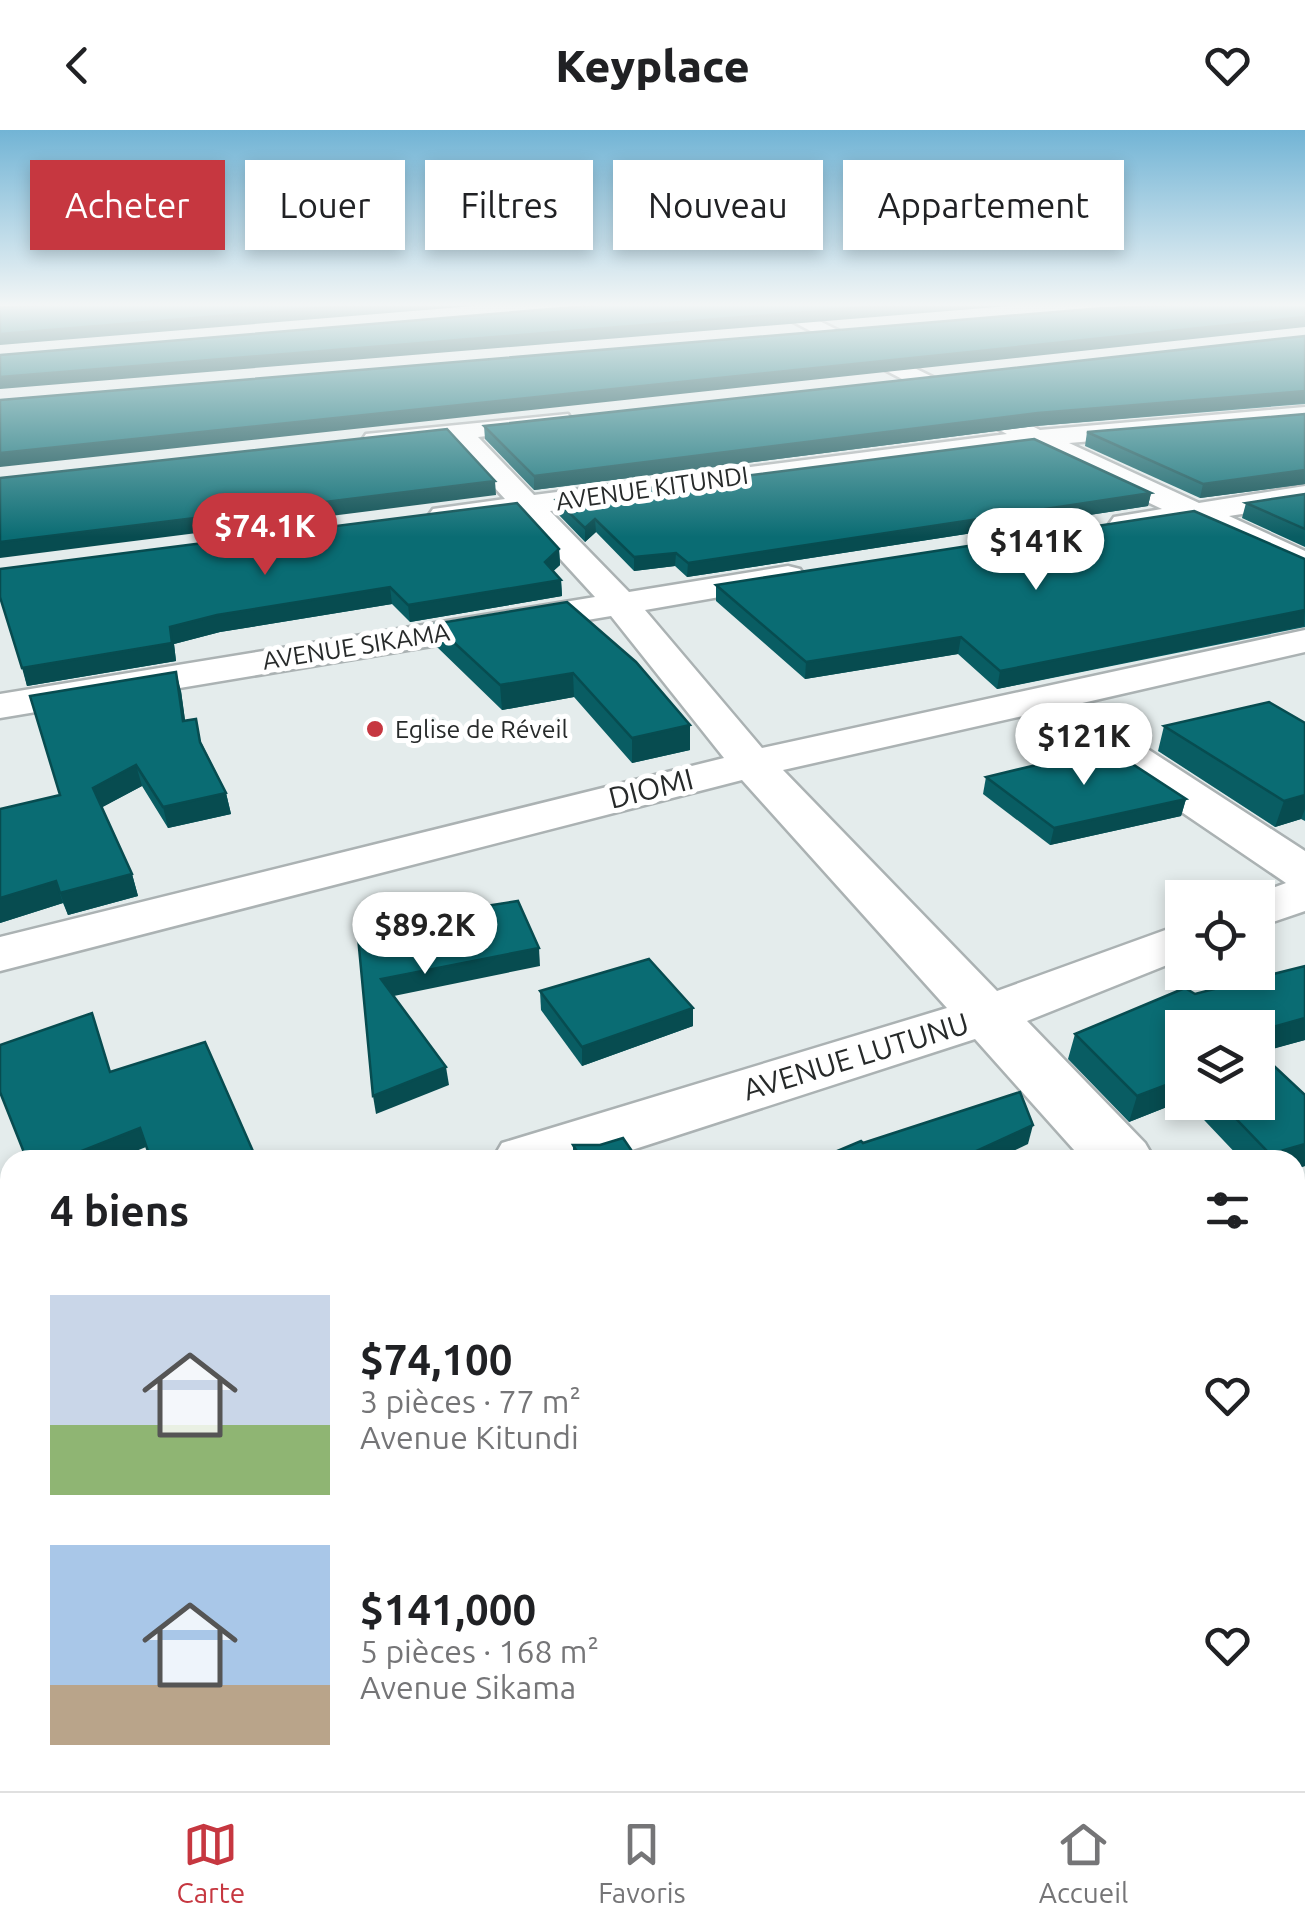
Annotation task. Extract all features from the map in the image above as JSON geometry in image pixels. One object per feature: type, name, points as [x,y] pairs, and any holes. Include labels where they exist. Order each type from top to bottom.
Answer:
[{"type":"street","points":[[880,384],[904,382]]},
{"type":"street","points":[[922,382],[1305,564]]},
{"type":"street","name":"AVENUE KITUNDI","points":[[416,520],[1036,438],[1305,415]]},
{"type":"street","points":[[344,444],[592,416]]},
{"type":"street","points":[[458,432],[532,505],[619,602],[752,764],[1113,1150]]},
{"type":"street","points":[[1082,530],[1305,495]]},
{"type":"street","name":"AVENUE SIKAMA","points":[[0,706],[831,569]]},
{"type":"street","name":"DIOMI","points":[[0,954],[752,764],[1305,641]]},
{"type":"street","points":[[1041,698],[1305,874]]},
{"type":"street","points":[[1275,904],[1305,893]]},
{"type":"street","name":"AVENUE LUTUNU","points":[[558,1150],[986,1016],[1165,947]]},
{"type":"building","points":[[222,382],[686,382],[0,453],[0,400]]},
{"type":"building","points":[[890,382],[1305,382],[1305,391],[1038,413],[534,476],[484,426]]},
{"type":"building","points":[[1305,414],[1305,470],[1203,484],[1087,432]]},
{"type":"building","points":[[447,429],[495,481],[0,542],[0,478]]},
{"type":"building","points":[[1034,439],[1151,493],[688,563],[676,553],[634,557],[595,519],[585,528],[556,500]]},
{"type":"building","points":[[1305,494],[1305,529],[1246,503]]},
{"type":"building","points":[[517,503],[559,549],[545,562],[561,580],[408,605],[390,587],[217,615],[170,627],[172,643],[22,668],[0,597],[0,569]]},
{"type":"building","points":[[1194,511],[1305,559],[1305,610],[1000,671],[961,637],[806,662],[716,585]]},
{"type":"building","points":[[567,602],[636,662],[690,725],[632,738],[573,673],[500,685],[434,624]]},
{"type":"building","points":[[176,672],[183,721],[196,719],[200,742],[226,793],[163,807],[136,765],[93,788],[132,874],[60,893],[56,881],[0,898],[0,809],[60,795],[30,696]]},
{"type":"building","points":[[1269,702],[1305,723],[1305,795],[1284,801],[1164,726]]},
{"type":"building","points":[[1108,748],[1186,799],[1054,828],[986,777]]},
{"type":"building","points":[[518,901],[539,948],[381,979],[446,1067],[373,1096],[357,926]]},
{"type":"building","points":[[649,959],[693,1008],[582,1047],[540,991]]},
{"type":"building","points":[[1305,966],[1305,1018],[1275,1026],[1275,1010],[1165,1010],[1165,1085],[1137,1096],[1075,1034],[1180,990],[1195,994],[1211,990],[1275,990],[1275,974]]},
{"type":"building","points":[[92,1013],[110,1072],[205,1042],[252,1150],[148,1150],[140,1128],[84,1150],[23,1150],[0,1092],[0,1045]]},
{"type":"building","points":[[1275,1067],[1305,1095],[1305,1144],[1266,1150],[1237,1120],[1275,1120]]},
{"type":"building","points":[[1020,1092],[1033,1125],[979,1150],[840,1150]]},
{"type":"building","points":[[623,1138],[631,1150],[576,1150],[573,1145],[600,1145]]},
{"type":"place","name":"Eglise de Réveil","points":[[375,729]]}]
